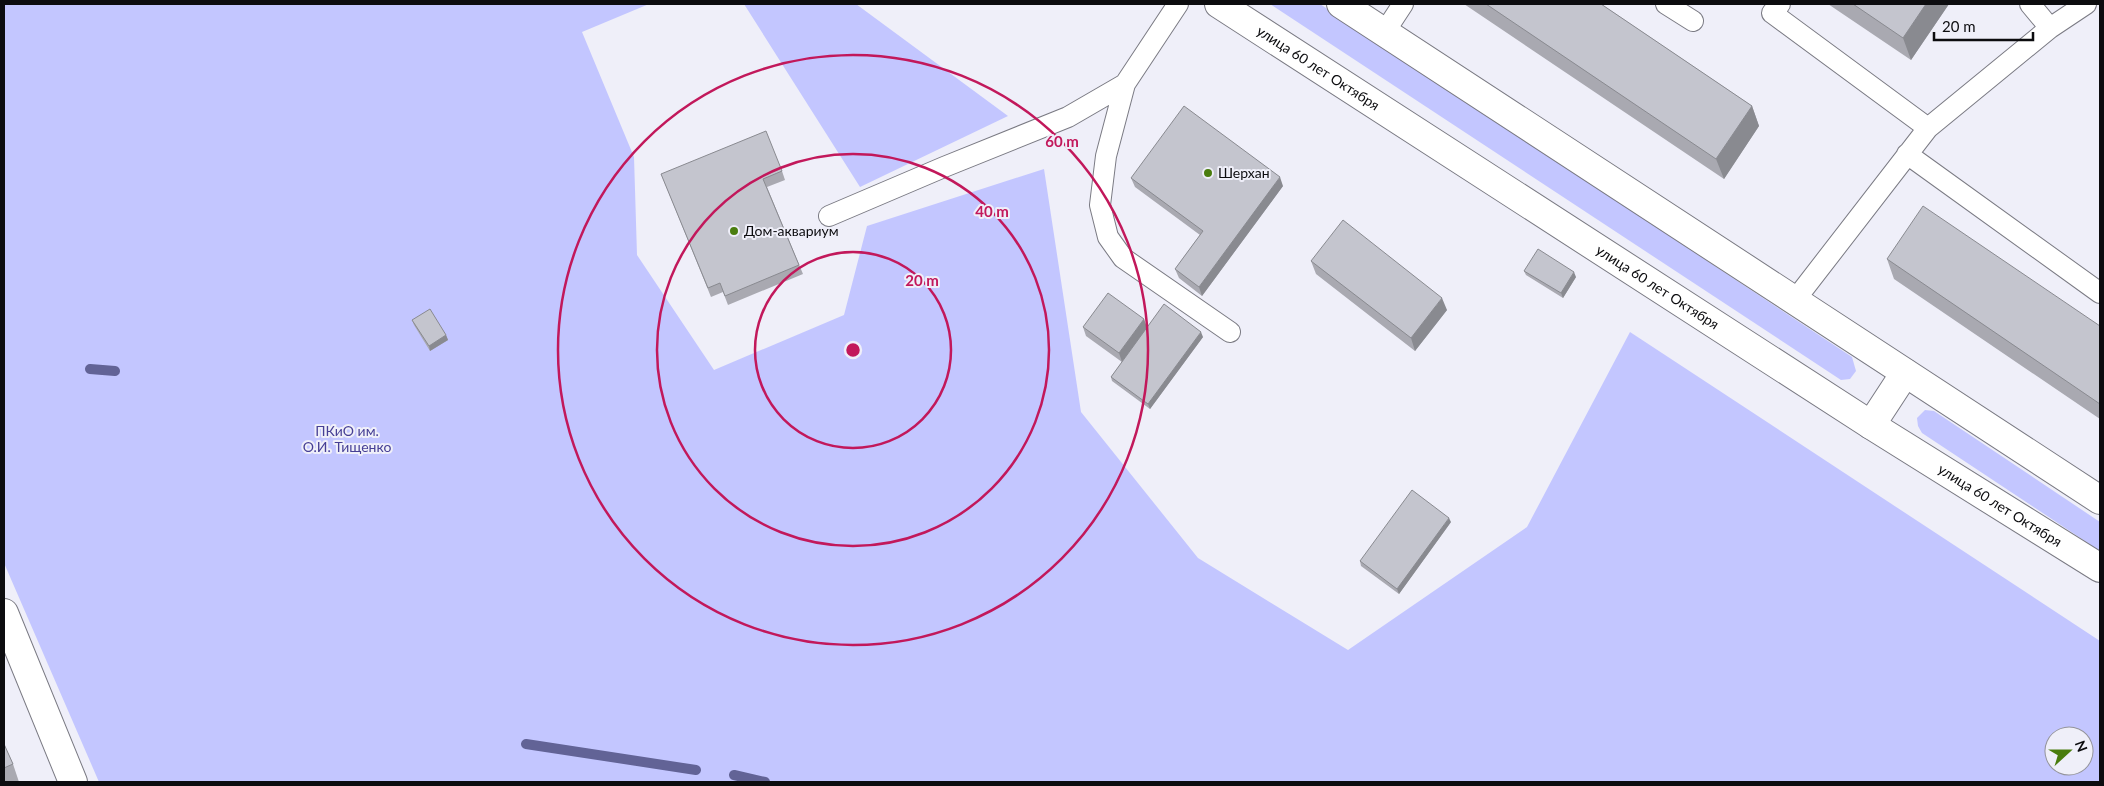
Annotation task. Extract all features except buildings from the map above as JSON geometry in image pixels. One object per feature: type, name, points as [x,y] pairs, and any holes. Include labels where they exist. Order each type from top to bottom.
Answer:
[{"type":"main road","name":"улица 60 лет Октября","points":[[1221,4],[1871,425],[2100,568]]},
{"type":"main road","points":[[1341,4],[2100,500]]},
{"type":"main road","points":[[1871,425],[1904,373]]},
{"type":"main road","points":[[4,613],[73,782]]},
{"type":"lane","points":[[1178,4],[1125,84],[1106,156],[1100,205],[1108,237],[1123,258],[1230,332]]},
{"type":"lane","points":[[1384,33],[1402,4]]},
{"type":"lane","points":[[1666,4],[1693,21]]},
{"type":"lane","points":[[1780,4],[1772,13],[1928,128]]},
{"type":"lane","points":[[2030,4],[2050,28]]},
{"type":"lane","points":[[1795,300],[1928,128],[2050,28],[2086,4]]},
{"type":"lane","points":[[829,216],[944,166],[1068,117],[1125,84]]},
{"type":"lane","points":[[1907,154],[2100,293]]},
{"type":"green space","name":"ПКиО им. О.И. Тищенко","points":[[4,4],[649,4],[582,32],[634,157],[637,255],[714,370],[844,315],[867,226],[1044,169],[1081,412],[1198,558],[1348,650],[1527,527],[1630,332],[2100,641],[2100,782],[99,782],[4,563]]},
{"type":"green space","points":[[744,4],[856,4],[1008,116],[860,187]]},
{"type":"green space","points":[[1270,4],[1320,4],[1852,357],[1856,371],[1850,379],[1841,380]]},
{"type":"green space","points":[[1925,410],[1934,411],[2100,522],[2100,551],[1922,433],[1918,426],[1917,418]]},
{"type":"waterway","points":[[90,369],[115,371]]},
{"type":"waterway","points":[[526,744],[696,770]]},
{"type":"waterway","points":[[734,775],[765,782]]},
{"type":"place","name":"Шерхан","points":[[1208,173]]},
{"type":"place","name":"Дом-аквариум","points":[[734,231]]}]
